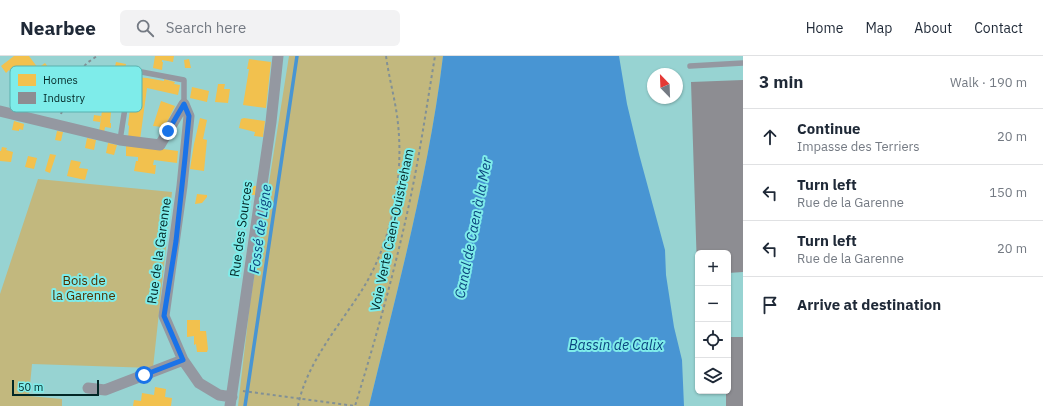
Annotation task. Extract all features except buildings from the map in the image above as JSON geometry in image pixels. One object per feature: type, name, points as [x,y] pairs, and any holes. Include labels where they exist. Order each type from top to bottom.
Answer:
[{"type":"street","name":"Rue des Sources","points":[[231,402],[271,122],[278,56]]},
{"type":"street","points":[[0,111],[120,140],[160,145],[184,104]]},
{"type":"street","name":"Rue de la Garenne","points":[[184,104],[189,116],[176,241],[164,316],[183,360],[199,383],[231,402]]},
{"type":"street","points":[[88,388],[105,390],[183,360]]},
{"type":"lane","points":[[690,66],[743,63]]},
{"type":"lane","name":"Rue de la Garenne","points":[[142,72],[184,80],[184,104]]},
{"type":"lane","name":"Rue de la Garenne","points":[[120,140],[124,112]]},
{"type":"path","points":[[84,66],[97,56]]},
{"type":"path","points":[[298,406],[299,398],[312,367],[363,288],[380,253],[390,223],[397,190],[400,154],[398,122],[386,56]]},
{"type":"path","name":"Voie Verte Caen-Ouistreham","points":[[355,406],[383,314],[411,198],[435,56]]},
{"type":"path","points":[[57,125],[62,112]]},
{"type":"path","points":[[244,391],[355,406]]},
{"type":"green space","points":[[289,56],[443,56],[437,100],[421,188],[369,406],[238,406],[250,303]]},
{"type":"green space","name":"Bois de la Garenne","points":[[38,179],[172,192],[153,368],[32,364],[29,396],[62,399],[62,406],[0,406],[0,294]]},
{"type":"water","points":[[443,56],[619,56],[627,104],[665,250],[666,275],[674,327],[682,360],[684,406],[369,406],[421,188],[437,100]]},
{"type":"waterway","name":"Fossé de Ligne","points":[[245,406],[297,56]]},
{"type":"route","points":[[144,375],[183,360],[164,316],[176,241],[189,116],[184,104],[168,131]]},
{"type":"water label","name":"Canal de Caen à la Mer","points":[[473,228]]},
{"type":"water label","name":"Bassin de Calix","points":[[616,345]]}]
